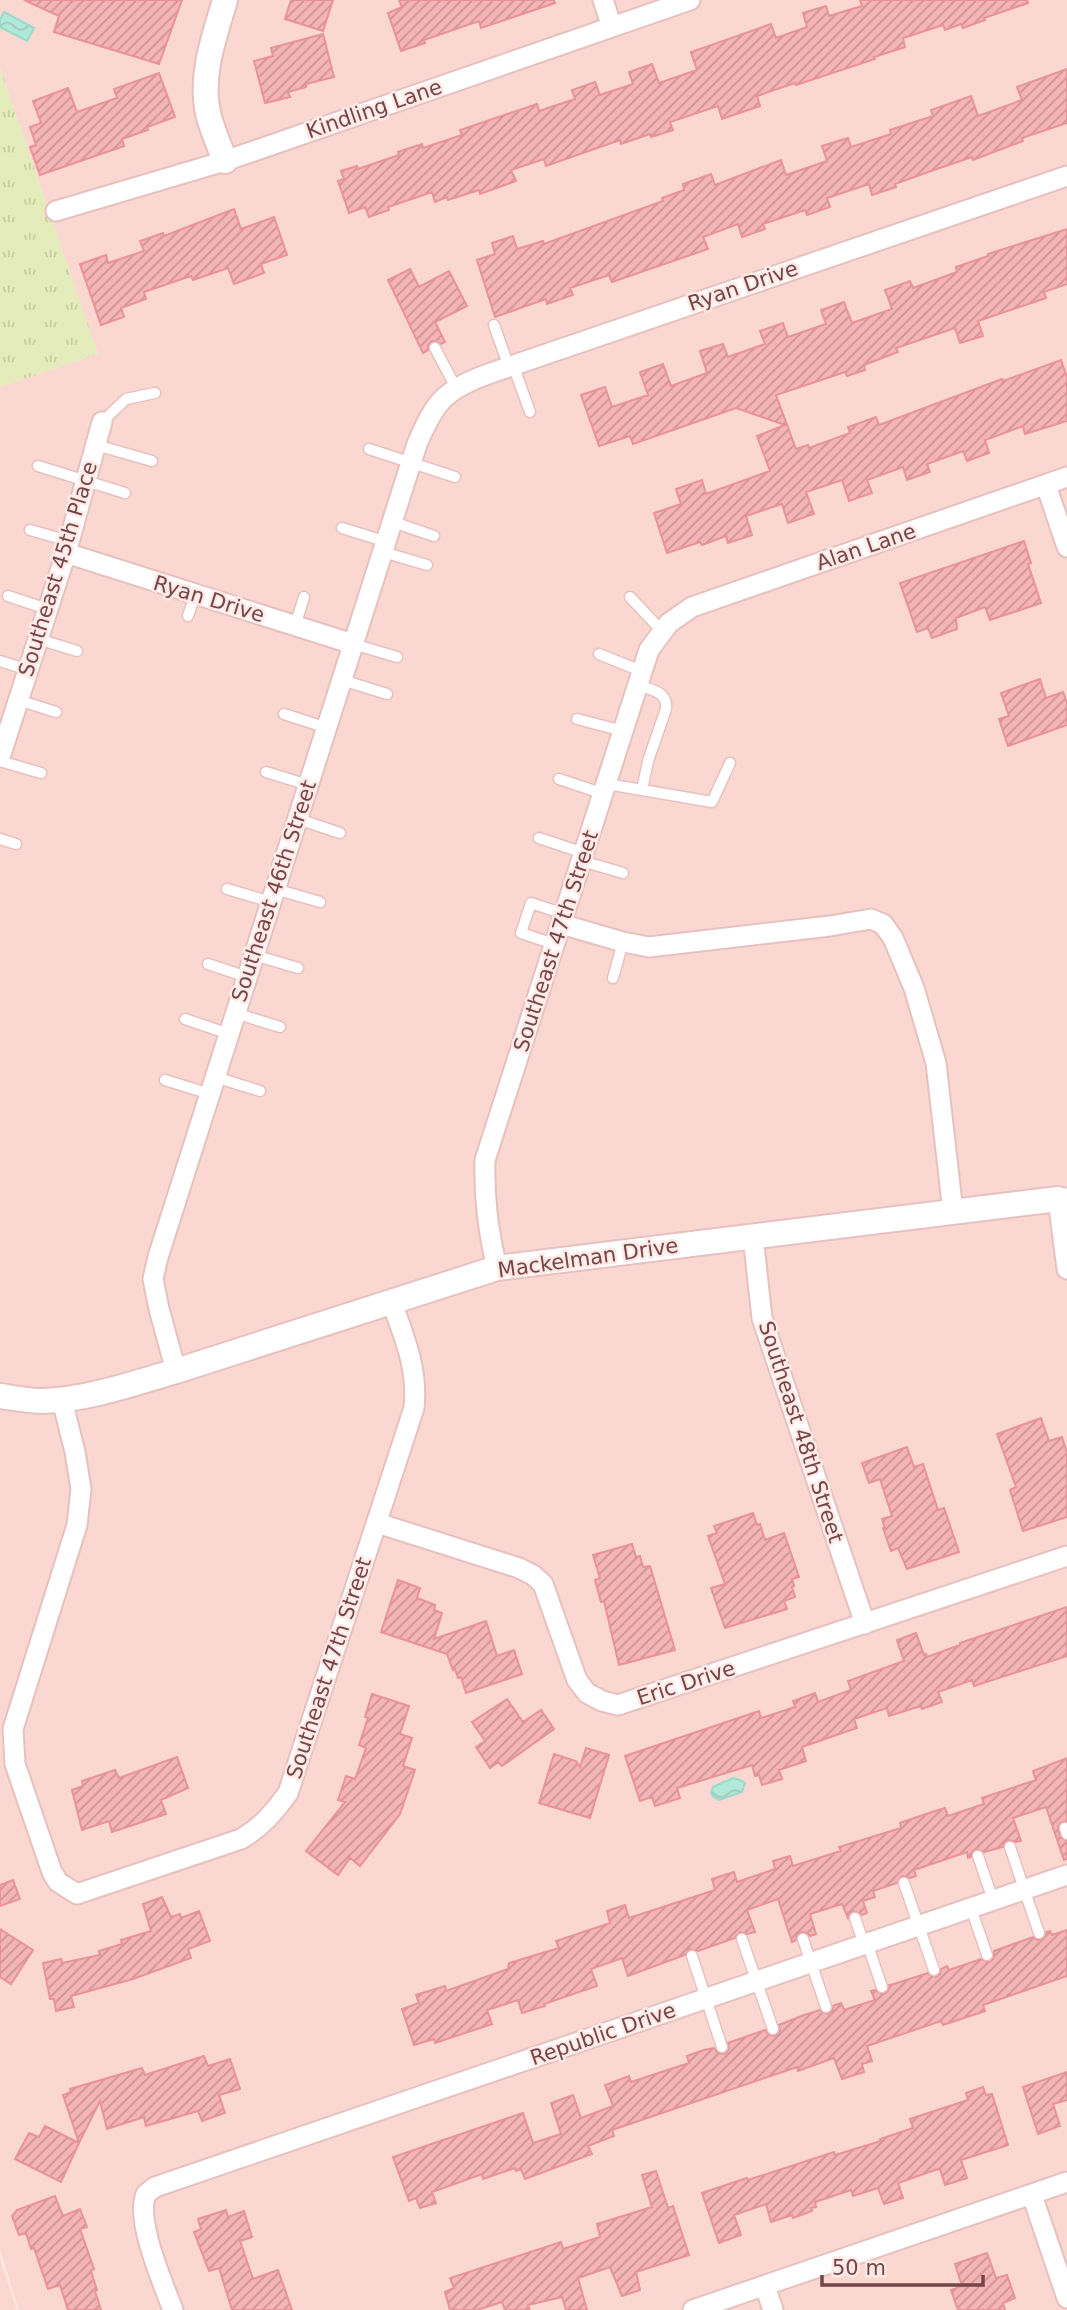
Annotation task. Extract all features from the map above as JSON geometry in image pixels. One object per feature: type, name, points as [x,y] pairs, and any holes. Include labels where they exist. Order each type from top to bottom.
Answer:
[{"type":"street","points":[[225,0],[209,52],[206,80],[207,110],[225,161]]},
{"type":"street","points":[[603,0],[612,27]]},
{"type":"street","name":"Kindling Lane","points":[[56,211],[225,161],[690,0]]},
{"type":"street","name":"Ryan Drive","points":[[430,414],[442,399],[468,381],[1067,176]]},
{"type":"street","name":"Southeast 46th Street","points":[[176,1371],[153,1279],[158,1257],[353,644],[430,414]]},
{"type":"street","name":"Southeast 45th Place","points":[[0,759],[67,547],[102,422]]},
{"type":"street","name":"Alan Lane","points":[[665,627],[692,607],[1067,477]]},
{"type":"street","points":[[1046,485],[1067,547]]},
{"type":"street","name":"Ryan Drive","points":[[67,547],[195,595],[353,644]]},
{"type":"street","name":"Southeast 47th Street","points":[[497,1268],[484,1194],[485,1160],[606,789],[639,678],[649,650],[665,627]]},
{"type":"street","points":[[562,919],[623,942],[649,947],[871,919],[883,924],[893,938],[914,988],[936,1063],[953,1212]]},
{"type":"street","points":[[1063,1199],[1067,1269]]},
{"type":"street","name":"Mackelman Drive","points":[[0,1396],[40,1401],[62,1400],[176,1371],[497,1268],[1063,1199]]},
{"type":"street","name":"Southeast 48th Street","points":[[753,1236],[762,1318],[865,1624]]},
{"type":"street","name":"Southeast 47th Street","points":[[62,1400],[75,1451],[80,1489],[77,1525],[13,1729],[12,1747],[15,1764],[52,1872],[58,1882],[77,1894],[241,1839],[270,1818],[288,1793],[414,1408],[416,1387],[412,1359],[392,1303]]},
{"type":"street","name":"Eric Drive","points":[[377,1523],[519,1568],[533,1575],[543,1584],[577,1680],[587,1693],[618,1705],[1067,1556]]},
{"type":"street","name":"Republic Drive","points":[[173,2310],[142,2213],[143,2199],[150,2190],[1067,1875]]},
{"type":"street","points":[[693,2310],[1067,2182]]},
{"type":"street","points":[[1032,2195],[1067,2298]]},
{"type":"street","points":[[765,2286],[773,2310]]},
{"type":"lane","points":[[494,325],[530,412]]},
{"type":"lane","points":[[435,348],[456,388]]},
{"type":"lane","points":[[102,422],[126,399],[155,393]]},
{"type":"lane","points":[[96,445],[152,461]]},
{"type":"lane","points":[[369,449],[455,477]]},
{"type":"lane","points":[[38,466],[125,493]]},
{"type":"lane","points":[[393,523],[434,536]]},
{"type":"lane","points":[[342,528],[427,565]]},
{"type":"lane","points":[[30,530],[67,547]]},
{"type":"lane","points":[[188,617],[195,595]]},
{"type":"lane","points":[[8,596],[47,609]]},
{"type":"lane","points":[[295,626],[304,597]]},
{"type":"lane","points":[[630,597],[665,627]]},
{"type":"lane","points":[[38,639],[77,651]]},
{"type":"lane","points":[[353,644],[397,657]]},
{"type":"lane","points":[[599,654],[639,678],[667,701],[667,709],[648,761],[642,790]]},
{"type":"lane","points":[[0,661],[28,670]]},
{"type":"lane","points":[[342,680],[387,694]]},
{"type":"lane","points":[[18,700],[56,712]]},
{"type":"lane","points":[[284,714],[327,728]]},
{"type":"lane","points":[[577,719],[623,731]]},
{"type":"lane","points":[[0,759],[41,773]]},
{"type":"lane","points":[[559,779],[606,789],[642,790],[712,802],[730,763]]},
{"type":"lane","points":[[266,772],[308,785]]},
{"type":"lane","points":[[298,819],[340,833]]},
{"type":"lane","points":[[539,838],[624,873]]},
{"type":"lane","points":[[0,839],[16,844]]},
{"type":"lane","points":[[227,889],[320,902]]},
{"type":"lane","points":[[554,944],[521,933],[531,903],[562,919]]},
{"type":"lane","points":[[613,978],[623,942]]},
{"type":"lane","points":[[254,955],[298,968]]},
{"type":"lane","points":[[208,964],[247,977]]},
{"type":"lane","points":[[236,1013],[280,1027]]},
{"type":"lane","points":[[185,1019],[229,1034]]},
{"type":"lane","points":[[165,1080],[260,1091]]},
{"type":"lane","points":[[1010,1847],[1040,1933]]},
{"type":"lane","points":[[978,1856],[993,1900]]},
{"type":"lane","points":[[905,1883],[934,1970]]},
{"type":"lane","points":[[971,1908],[987,1955]]},
{"type":"lane","points":[[855,1918],[881,1987]]},
{"type":"lane","points":[[742,1939],[774,2029]]},
{"type":"lane","points":[[803,1939],[826,2007]]},
{"type":"lane","points":[[692,1956],[722,2047]]},
{"type":"shaded area","points":[[0,0],[1067,0],[1067,2310],[19,2310],[0,2249],[0,387],[98,354],[0,68]]},
{"type":"shaded area","points":[[0,2260],[17,2310],[0,2310]]},
{"type":"green space","points":[[0,68],[98,354],[0,387]]},
{"type":"water","points":[[4,12],[34,28],[27,41],[0,27]]},
{"type":"water","points":[[733,1778],[745,1783],[742,1792],[719,1800],[714,1797],[711,1793],[713,1787]]},
{"type":"building","points":[[24,0],[182,0],[159,64],[54,32],[59,16]]},
{"type":"building","points":[[291,0],[333,0],[323,31],[285,19]]},
{"type":"building","points":[[399,0],[554,0],[555,3],[481,28],[479,21],[401,51],[388,13],[402,7]]},
{"type":"building","points":[[860,0],[1027,0],[1028,3],[963,28],[961,24],[945,30],[943,25],[903,38],[905,47],[757,96],[760,106],[722,119],[718,106],[670,122],[673,130],[651,137],[650,134],[621,144],[620,140],[546,166],[544,159],[511,170],[516,181],[480,194],[479,190],[435,202],[432,192],[388,207],[389,210],[369,217],[365,207],[349,213],[338,181],[344,179],[341,171],[357,166],[358,169],[422,144],[423,148],[462,135],[460,130],[537,104],[539,111],[575,99],[572,90],[595,82],[600,95],[633,84],[629,72],[652,64],[659,83],[697,70],[691,52],[771,24],[776,38],[807,27],[803,13],[826,6],[829,16],[862,6]]},
{"type":"building","points":[[323,34],[334,77],[306,84],[306,87],[288,92],[290,97],[265,103],[254,61],[273,56],[271,48]]},
{"type":"building","points":[[1067,69],[1067,123],[1022,138],[1023,141],[973,160],[972,157],[895,184],[896,187],[872,195],[869,184],[827,198],[830,207],[807,215],[805,210],[763,224],[765,229],[742,237],[738,224],[703,237],[708,249],[612,282],[609,275],[570,288],[573,295],[547,304],[546,299],[495,317],[477,260],[495,254],[492,243],[513,236],[517,249],[543,241],[544,244],[663,201],[662,198],[684,190],[683,184],[711,174],[715,185],[781,160],[786,175],[827,161],[822,146],[848,138],[851,147],[891,134],[890,130],[933,116],[931,110],[971,96],[978,116],[1022,100],[1017,87]]},
{"type":"building","points":[[159,73],[175,117],[122,139],[124,146],[40,175],[30,147],[36,145],[30,127],[41,123],[33,101],[68,88],[77,112],[117,98],[114,89]]},
{"type":"building","points":[[234,209],[241,229],[274,217],[287,255],[261,264],[264,273],[234,284],[228,268],[193,280],[191,276],[144,292],[146,299],[121,308],[124,317],[101,325],[80,264],[106,255],[108,263],[144,251],[140,241],[163,233],[164,236]]},
{"type":"building","points":[[1067,229],[1067,284],[1044,292],[1046,298],[978,321],[983,336],[960,343],[955,328],[896,348],[898,352],[864,365],[865,370],[847,376],[845,372],[776,395],[796,449],[808,445],[809,448],[850,433],[848,427],[876,417],[879,425],[1061,360],[1067,377],[1067,421],[1025,434],[1023,426],[985,440],[989,453],[967,461],[963,451],[927,464],[930,472],[907,480],[903,467],[867,480],[872,493],[849,501],[842,480],[806,492],[814,514],[788,523],[782,504],[746,516],[752,535],[728,543],[726,536],[667,553],[654,513],[681,504],[676,489],[702,480],[706,494],[770,471],[757,436],[785,425],[736,408],[633,444],[630,436],[599,446],[581,395],[605,387],[612,407],[648,395],[640,372],[663,364],[671,386],[707,373],[700,351],[723,344],[728,357],[765,344],[760,331],[783,323],[788,337],[826,324],[821,310],[844,302],[852,323],[892,309],[885,290],[910,281],[913,288],[957,272],[956,267],[988,254]]},
{"type":"building","points":[[410,269],[419,287],[449,271],[467,306],[435,322],[445,342],[441,344],[432,341],[428,350],[423,353],[388,280]]},
{"type":"building","points":[[1024,541],[1031,563],[1028,564],[1041,603],[990,620],[985,607],[956,618],[957,629],[932,638],[928,628],[917,632],[900,583]]},
{"type":"building","points":[[1040,679],[1046,698],[1063,692],[1067,703],[1067,725],[1008,746],[999,719],[1009,716],[1001,693]]},
{"type":"building","points":[[1041,1418],[1049,1441],[1062,1437],[1067,1453],[1067,1517],[1023,1531],[1010,1490],[1016,1487],[997,1434]]},
{"type":"building","points":[[907,1447],[914,1467],[923,1464],[938,1510],[944,1508],[959,1552],[907,1569],[898,1548],[891,1551],[883,1528],[882,1519],[892,1516],[880,1479],[869,1483],[862,1463]]},
{"type":"building","points":[[753,1513],[765,1540],[784,1533],[799,1577],[792,1579],[795,1597],[784,1601],[787,1609],[725,1628],[711,1588],[725,1584],[708,1536],[717,1533],[714,1526]]},
{"type":"building","points":[[632,1544],[643,1567],[650,1566],[675,1650],[619,1665],[604,1601],[601,1602],[595,1580],[600,1578],[593,1555]]},
{"type":"building","points":[[398,1580],[420,1588],[417,1598],[435,1605],[434,1610],[442,1613],[434,1639],[486,1621],[497,1656],[514,1650],[522,1674],[466,1693],[461,1677],[458,1678],[455,1669],[453,1670],[447,1654],[381,1632]]},
{"type":"building","points":[[1067,1607],[1067,1656],[974,1686],[972,1680],[938,1692],[942,1702],[922,1709],[921,1706],[889,1716],[887,1708],[854,1719],[857,1728],[802,1747],[806,1761],[779,1770],[782,1779],[762,1785],[759,1775],[755,1776],[752,1765],[677,1788],[680,1798],[655,1806],[652,1797],[640,1801],[625,1756],[759,1711],[761,1718],[795,1707],[793,1701],[815,1693],[818,1702],[851,1690],[848,1681],[904,1661],[897,1640],[916,1633],[927,1657]]},
{"type":"building","points":[[372,1694],[409,1706],[400,1734],[412,1738],[403,1766],[415,1770],[400,1814],[360,1866],[350,1858],[338,1875],[306,1851],[345,1802],[338,1800],[346,1776],[355,1779],[366,1748],[359,1745]]},
{"type":"building","points":[[507,1699],[523,1722],[541,1710],[554,1729],[502,1766],[498,1762],[490,1768],[476,1747],[485,1741],[472,1722]]},
{"type":"building","points":[[586,1748],[609,1755],[590,1818],[539,1803],[554,1754],[576,1761],[580,1767]]},
{"type":"building","points":[[177,1757],[188,1788],[161,1800],[166,1814],[112,1832],[109,1821],[82,1830],[72,1790],[83,1786],[82,1781],[115,1770],[119,1778]]},
{"type":"building","points":[[1067,1758],[1067,1821],[1060,1823],[1058,1827],[1060,1837],[1067,1841],[1067,1859],[1064,1860],[1046,1807],[1013,1818],[1021,1841],[1008,1840],[1003,1847],[984,1852],[976,1849],[971,1857],[968,1858],[967,1852],[914,1870],[916,1876],[902,1876],[897,1883],[873,1891],[875,1897],[863,1901],[867,1913],[862,1915],[853,1911],[848,1918],[842,1904],[810,1914],[816,1934],[810,1936],[801,1932],[792,1942],[778,1899],[747,1910],[755,1932],[740,1932],[735,1938],[698,1951],[689,1949],[685,1955],[628,1976],[622,1958],[591,1969],[597,1986],[522,2013],[518,2000],[487,2010],[492,2024],[435,2043],[434,2039],[414,2045],[402,2009],[419,2003],[416,1995],[445,1986],[446,1991],[508,1969],[509,1963],[559,1948],[556,1941],[610,1923],[607,1911],[625,1905],[629,1918],[715,1890],[712,1879],[734,1872],[737,1882],[775,1869],[773,1861],[790,1856],[793,1866],[841,1851],[839,1847],[901,1828],[900,1823],[929,1813],[945,1808],[948,1816],[984,1804],[982,1798],[1036,1780],[1033,1771]]},
{"type":"building","points":[[13,1880],[20,1899],[0,1906],[0,1885]]},
{"type":"building","points":[[162,1897],[171,1917],[180,1914],[181,1918],[199,1911],[210,1941],[188,1949],[191,1958],[133,1979],[71,1996],[74,2007],[56,2011],[54,1999],[50,1999],[43,1963],[61,1959],[62,1963],[100,1955],[99,1951],[122,1944],[121,1940],[151,1931],[143,1904]]},
{"type":"building","points":[[0,1929],[33,1950],[11,1984],[0,1977]]},
{"type":"building","points":[[1067,1930],[1067,1976],[983,2005],[985,2011],[943,2025],[941,2021],[867,2046],[872,2061],[862,2064],[864,2072],[842,2079],[834,2058],[798,2071],[797,2067],[612,2130],[614,2136],[588,2146],[592,2154],[525,2179],[521,2169],[516,2171],[515,2168],[483,2179],[482,2174],[432,2192],[436,2203],[420,2208],[416,2198],[409,2201],[393,2157],[523,2113],[533,2143],[561,2134],[551,2103],[573,2095],[581,2118],[613,2106],[605,2085],[629,2076],[631,2082],[689,2063],[687,2056],[704,2050],[714,2048],[718,2053],[725,2054],[729,2049],[728,2043],[765,2030],[769,2035],[775,2036],[780,2031],[779,2025],[804,2015],[820,2010],[828,2014],[833,2006],[841,2003],[844,2010],[875,2000],[871,1991],[884,1994],[889,1985],[928,1973],[936,1977],[941,1969],[947,1966],[949,1970],[981,1959],[989,1962],[993,1959],[994,1951],[1033,1937],[1042,1940],[1046,1932],[1050,1931],[1052,1935]]},
{"type":"building","points":[[204,2056],[208,2066],[230,2059],[240,2089],[219,2095],[225,2113],[202,2121],[198,2111],[146,2126],[144,2117],[107,2129],[100,2101],[79,2143],[63,2095],[71,2092],[70,2089],[142,2068],[145,2075]]},
{"type":"building","points":[[1067,2072],[1067,2100],[1053,2104],[1060,2126],[1038,2134],[1023,2087]]},
{"type":"building","points":[[983,2087],[986,2095],[992,2094],[1008,2145],[961,2160],[967,2178],[945,2185],[940,2169],[935,2170],[898,2183],[903,2198],[884,2204],[878,2188],[853,2196],[851,2190],[815,2202],[816,2207],[811,2208],[812,2211],[771,2222],[766,2204],[734,2215],[741,2235],[719,2243],[702,2193],[834,2152],[835,2155],[881,2141],[880,2139],[913,2128],[910,2119],[968,2100],[966,2093]]},
{"type":"building","points":[[45,2126],[79,2143],[61,2182],[15,2159],[29,2133],[39,2137]]},
{"type":"building","points":[[656,2171],[668,2208],[673,2206],[689,2255],[636,2272],[640,2290],[622,2296],[610,2267],[578,2278],[587,2310],[566,2310],[562,2297],[528,2305],[530,2310],[505,2310],[502,2302],[477,2310],[450,2310],[445,2292],[454,2288],[450,2278],[561,2242],[563,2249],[600,2237],[597,2224],[652,2207],[642,2175]]},
{"type":"building","points":[[55,2196],[63,2216],[80,2209],[87,2227],[80,2229],[94,2269],[91,2271],[101,2310],[68,2310],[60,2285],[48,2289],[26,2233],[19,2235],[12,2216],[17,2210]]},
{"type":"building","points":[[226,2210],[228,2217],[244,2211],[252,2237],[240,2241],[253,2279],[278,2270],[292,2310],[232,2310],[219,2268],[209,2271],[194,2232],[201,2229],[198,2219]]},
{"type":"building","points":[[987,2253],[996,2278],[1007,2275],[1015,2298],[1003,2303],[1005,2310],[958,2310],[951,2290],[962,2286],[955,2264]]}]
